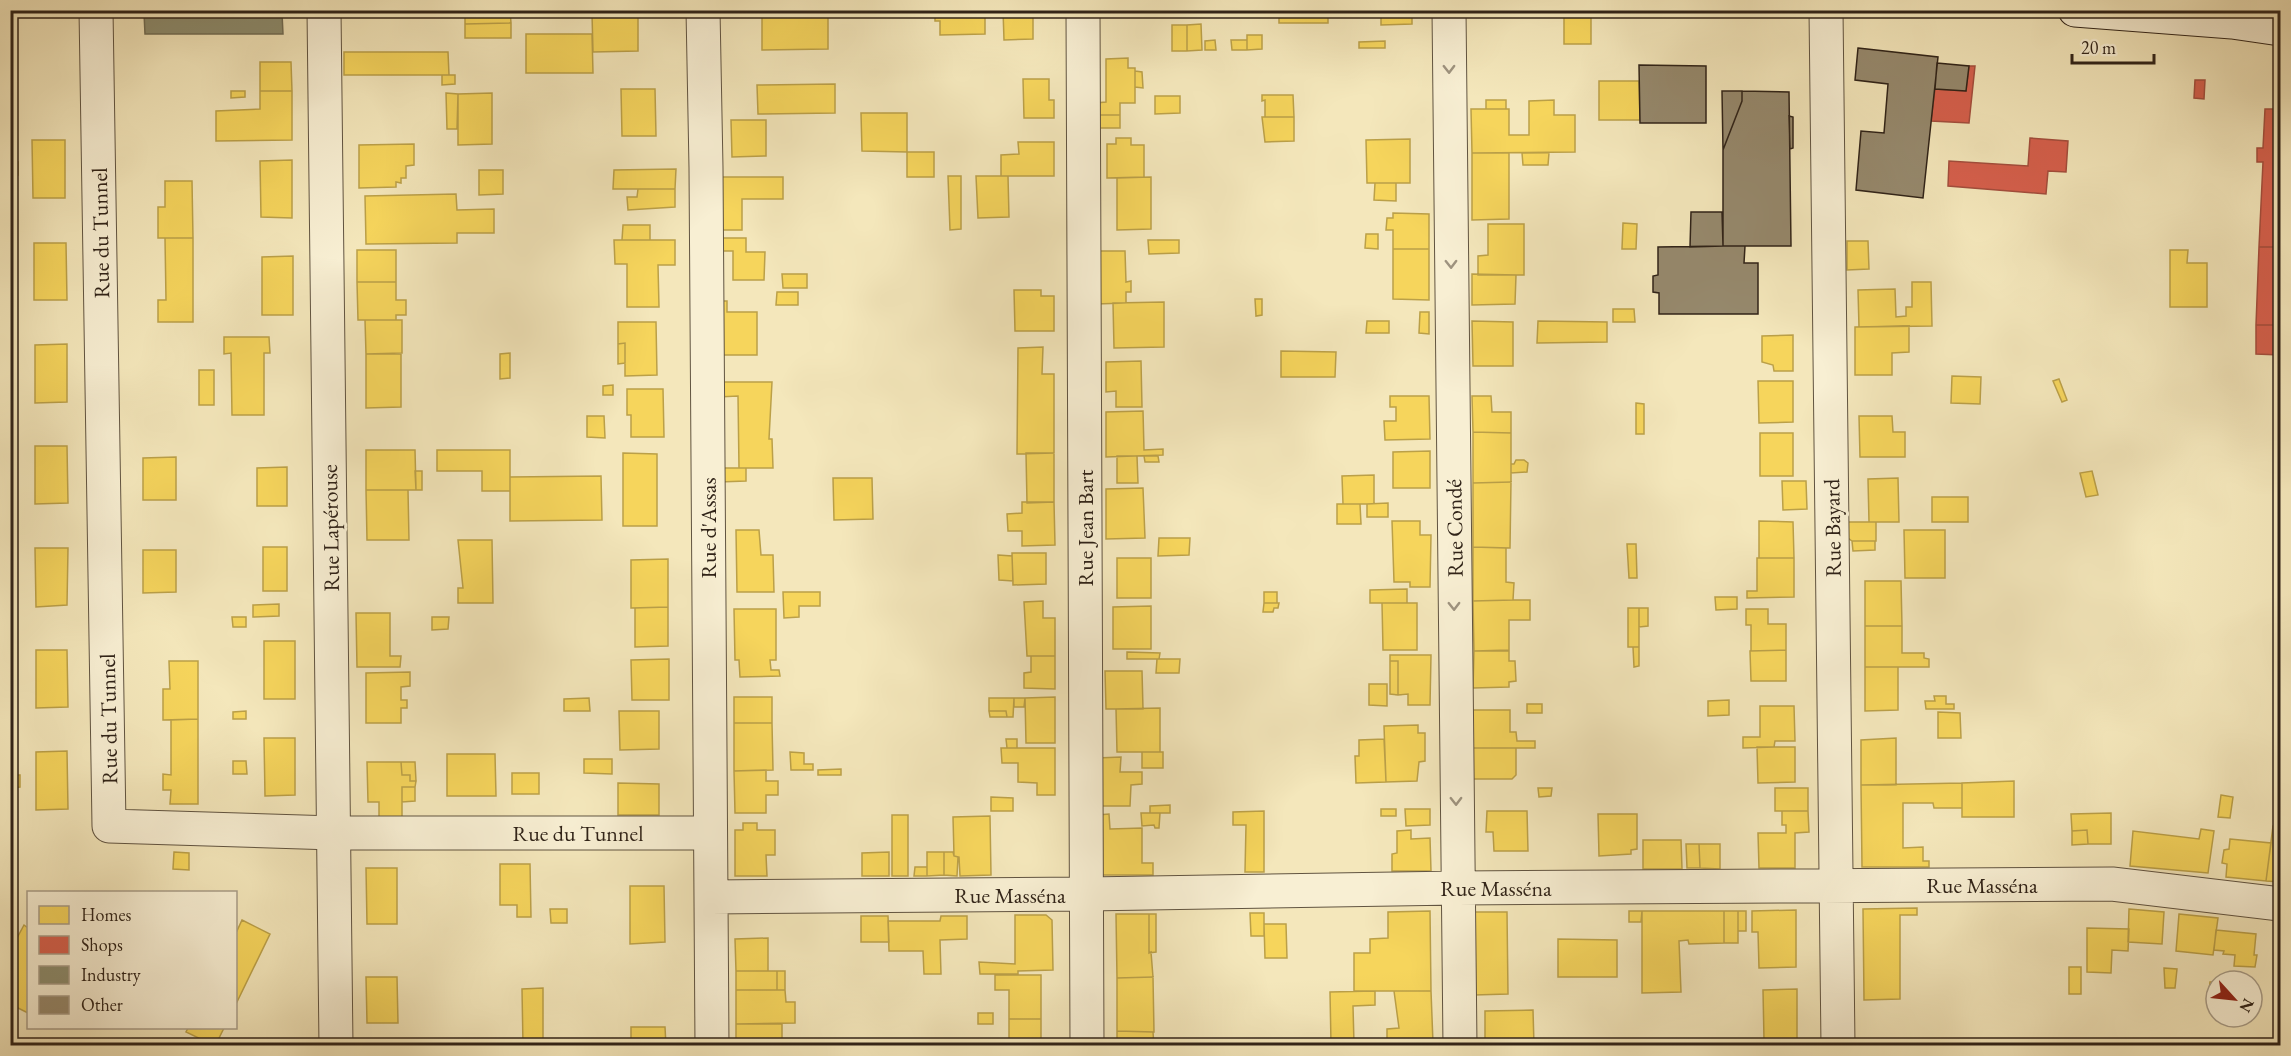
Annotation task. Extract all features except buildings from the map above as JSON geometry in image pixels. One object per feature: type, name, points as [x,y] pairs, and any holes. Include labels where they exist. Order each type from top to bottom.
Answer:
[{"type":"street","name":"Rue du Tunnel","points":[[96,10],[109,826],[334,833],[710,833]]},
{"type":"street","name":"Rue Lapérouse","points":[[324,10],[336,1046]]},
{"type":"street","name":"Rue d'Assas","points":[[703,10],[712,1046]]},
{"type":"street","name":"Rue Jean Bart","points":[[1083,10],[1087,1046]]},
{"type":"street","name":"Rue Condé","points":[[1449,10],[1460,1046]]},
{"type":"street","name":"Rue Bayard","points":[[1826,10],[1838,1046]]},
{"type":"street","points":[[2075,10],[2232,22],[2280,29]]},
{"type":"street","name":"Rue Masséna","points":[[711,897],[1457,888],[2112,884],[2280,904]]}]
